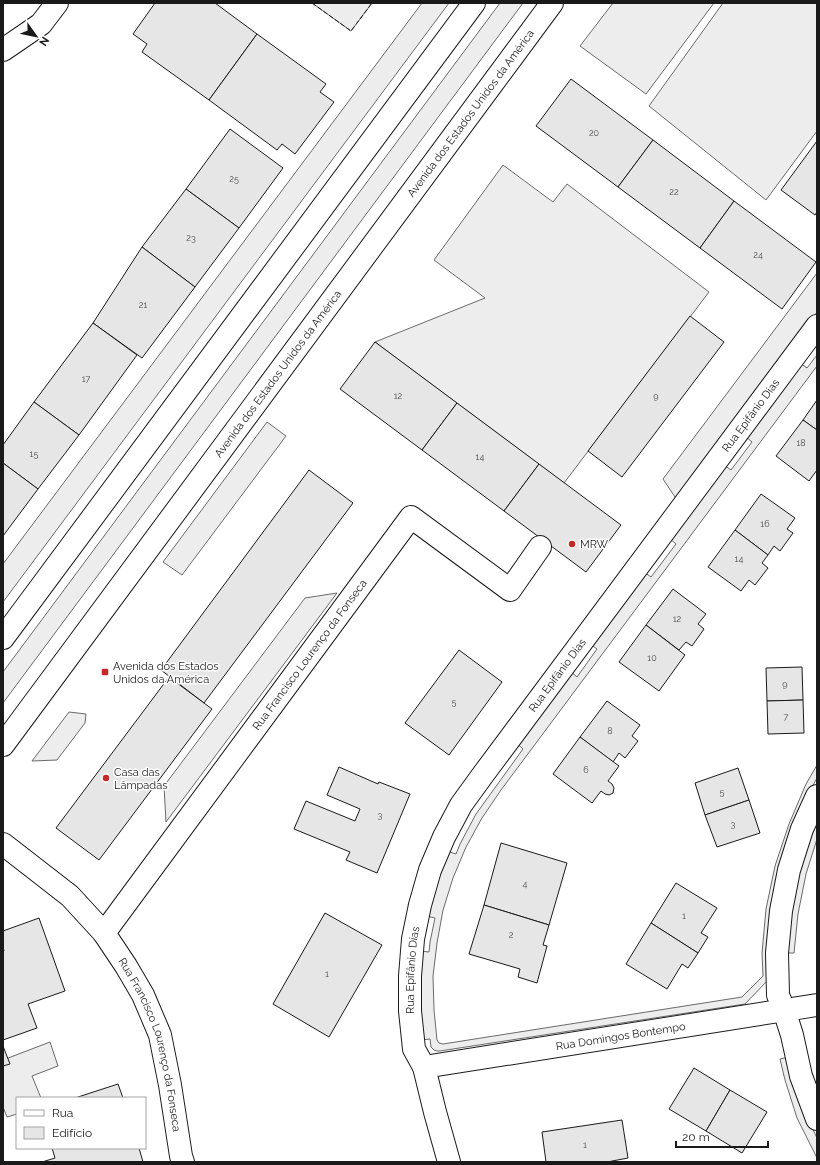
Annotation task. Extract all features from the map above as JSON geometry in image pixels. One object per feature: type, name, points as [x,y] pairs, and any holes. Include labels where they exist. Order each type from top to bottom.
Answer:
[{"type":"street","points":[[3,50],[41,24],[57,3]]},
{"type":"street","points":[[3,638],[474,3]]},
{"type":"street","name":"Avenida dos Estados Unidos da América","points":[[3,744],[552,3]]},
{"type":"street","name":"Rua Epifânio Dias","points":[[450,1162],[435,1112],[424,1067],[414,1049],[410,1012],[410,976],[413,939],[420,904],[430,870],[461,805],[817,326]]},
{"type":"street","name":"Rua Francisco Lourenço da Fonseca","points":[[104,933],[411,517],[510,590],[540,547]]},
{"type":"street","points":[[817,796],[802,829],[790,870],[781,911],[777,953],[778,995],[792,1035],[801,1076],[817,1119]]},
{"type":"street","name":"Rua Francisco Lourenço da Fonseca","points":[[3,844],[70,896],[104,933],[143,995],[160,1035],[170,1085],[180,1156],[183,1162]]},
{"type":"street","name":"Rua Domingos Bontempo","points":[[424,1067],[817,1005]]},
{"type":"shaded area","points":[[312,3],[372,3],[351,31]]},
{"type":"shaded area","points":[[422,3],[449,3],[3,602],[3,564]]},
{"type":"shaded area","points":[[500,3],[523,3],[3,703],[3,672]]},
{"type":"shaded area","points":[[613,3],[714,3],[646,94],[580,46]]},
{"type":"shaded area","points":[[723,3],[817,3],[817,131],[766,200],[649,106]]},
{"type":"shaded area","points":[[503,165],[553,202],[567,184],[709,292],[564,483],[375,342],[485,298],[434,260]]},
{"type":"shaded area","points":[[817,273],[817,312],[677,500],[663,479]]},
{"type":"shaded area","points":[[817,355],[817,366],[501,790],[482,818],[466,847],[453,878],[443,910],[433,976],[437,1040],[439,1043],[443,1044],[742,997],[763,976],[762,953],[766,909],[775,866],[789,824],[806,784],[817,765],[817,778],[812,787],[769,979],[745,1004],[440,1051],[434,1050],[431,1047],[430,1039],[421,1040],[420,951],[429,952],[435,918],[426,916],[447,851],[456,854],[476,814],[523,749],[516,743],[570,671],[577,677],[597,649],[590,644],[644,572],[651,577],[676,544],[669,538],[724,465],[731,470],[752,442],[745,436],[800,363],[807,368]]},
{"type":"shaded area","points":[[267,422],[286,436],[182,575],[163,562]]},
{"type":"shaded area","points":[[337,593],[166,822],[164,786],[305,598]]},
{"type":"shaded area","points":[[69,712],[86,714],[85,723],[57,760],[32,761]]},
{"type":"shaded area","points":[[817,816],[817,839],[806,874],[798,914],[794,953],[785,953],[797,872]]},
{"type":"shaded area","points":[[50,1042],[58,1066],[32,1076],[41,1097],[16,1097],[16,1114],[7,1117],[3,1107],[3,1060]]},
{"type":"shaded area","points":[[789,1057],[806,1115],[817,1138],[817,1158],[797,1118],[785,1080],[780,1059]]},
{"type":"building","points":[[155,3],[215,3],[257,34],[209,100],[142,52],[147,44],[133,34]]},
{"type":"building","points":[[257,34],[326,84],[320,92],[334,102],[295,154],[282,144],[277,150],[209,100]]},
{"type":"building","points":[[571,79],[653,140],[618,187],[536,126]]},
{"type":"building","points":[[230,129],[283,168],[239,228],[186,189]]},
{"type":"building","points":[[653,140],[734,201],[700,248],[618,187]]},
{"type":"building","points":[[817,141],[817,212],[815,215],[781,190]]},
{"type":"building","points":[[186,189],[239,228],[195,287],[142,247]]},
{"type":"building","points":[[734,201],[816,262],[782,309],[700,248]]},
{"type":"building","points":[[142,247],[195,287],[142,358],[93,323]]},
{"type":"building","points":[[690,316],[724,342],[622,477],[588,451]]},
{"type":"building","points":[[93,323],[137,355],[79,435],[34,402]]},
{"type":"building","points":[[375,342],[457,403],[422,450],[340,389]]},
{"type":"building","points":[[817,400],[817,430],[803,420]]},
{"type":"building","points":[[34,402],[79,435],[38,489],[3,463],[3,445]]},
{"type":"building","points":[[457,403],[539,464],[504,511],[422,450]]},
{"type":"building","points":[[803,420],[817,430],[817,470],[809,481],[776,456]]},
{"type":"building","points":[[3,463],[38,489],[3,536]]},
{"type":"building","points":[[539,464],[621,525],[586,572],[504,511]]},
{"type":"building","points":[[309,470],[353,503],[204,703],[161,670]]},
{"type":"building","points":[[761,494],[795,518],[787,529],[793,533],[780,551],[774,546],[768,555],[735,530]]},
{"type":"building","points":[[735,530],[768,555],[762,563],[768,568],[755,585],[749,580],[741,591],[708,567]]},
{"type":"building","points":[[673,589],[706,614],[698,624],[704,629],[692,646],[686,642],[679,650],[646,625]]},
{"type":"building","points":[[646,625],[685,655],[659,691],[619,662]]},
{"type":"building","points":[[459,650],[502,682],[449,755],[405,723]]},
{"type":"building","points":[[802,667],[803,700],[767,701],[766,668]]},
{"type":"building","points":[[169,677],[212,709],[99,860],[56,828]]},
{"type":"building","points":[[803,700],[804,733],[768,734],[767,701]]},
{"type":"building","points":[[607,701],[640,725],[632,736],[638,741],[625,758],[619,753],[613,762],[580,737]]},
{"type":"building","points":[[580,737],[619,766],[608,781],[614,788],[613,793],[609,795],[601,791],[592,803],[553,774]]},
{"type":"building","points":[[339,767],[378,784],[379,782],[410,794],[377,873],[346,860],[350,852],[294,829],[306,801],[355,821],[360,809],[327,795]]},
{"type":"building","points":[[738,768],[749,800],[705,815],[695,783]]},
{"type":"building","points":[[749,800],[760,833],[717,847],[705,815]]},
{"type":"building","points":[[501,843],[567,863],[549,925],[484,905]]},
{"type":"building","points":[[676,883],[717,908],[701,933],[708,937],[698,953],[651,923]]},
{"type":"building","points":[[484,905],[549,925],[543,945],[547,946],[537,983],[518,977],[520,969],[469,954]]},
{"type":"building","points":[[325,913],[382,945],[329,1037],[273,1004]]},
{"type":"building","points":[[39,918],[65,991],[28,1004],[37,1028],[3,1040],[3,931]]},
{"type":"building","points":[[651,923],[698,953],[688,968],[682,964],[667,989],[626,964]]},
{"type":"building","points":[[3,1046],[10,1064],[3,1066]]},
{"type":"building","points":[[694,1068],[730,1090],[706,1131],[669,1109]]},
{"type":"building","points":[[118,1084],[123,1097],[78,1097]]},
{"type":"building","points":[[730,1090],[767,1112],[742,1153],[706,1131]]},
{"type":"building","points":[[622,1120],[628,1158],[607,1162],[546,1162],[542,1132]]},
{"type":"building","points":[[52,1149],[139,1149],[143,1162],[42,1162],[55,1158]]},
{"type":"fence","points":[[312,3],[351,31],[372,3]]},
{"type":"place","name":"MRW","points":[[572,544]]},
{"type":"place","name":"Avenida dos Estados Unidos da América","points":[[105,672]]},
{"type":"place","name":"Casa das Lâmpadas","points":[[106,778]]}]
